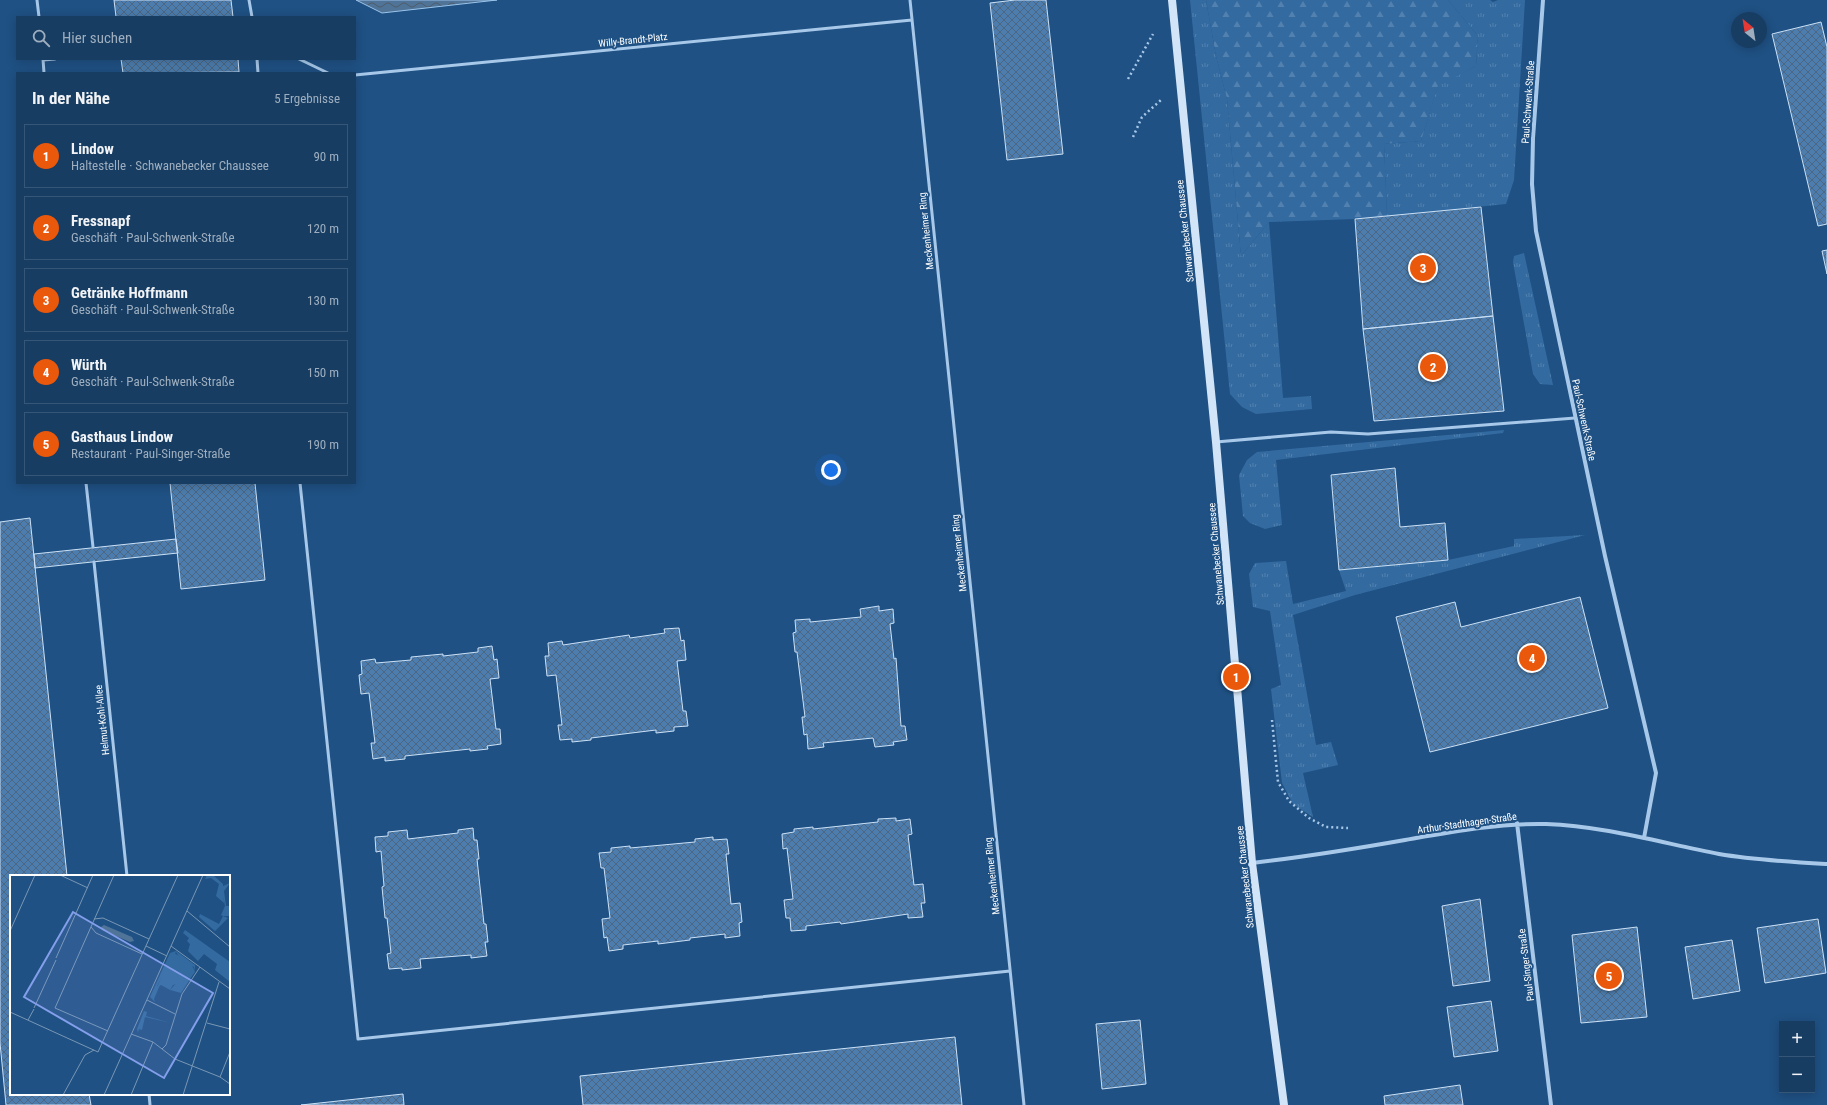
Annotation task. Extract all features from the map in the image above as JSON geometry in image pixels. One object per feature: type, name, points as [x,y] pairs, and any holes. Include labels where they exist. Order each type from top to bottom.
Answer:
[{"type":"main road","name":"Schwanebecker Chaussee","points":[[1172,0],[1216,442],[1252,863],[1284,1105]]},
{"type":"street","name":"Paul-Schwenk-Straße","points":[[1543,0],[1533,138],[1532,184],[1536,231],[1605,556],[1656,773],[1644,838]]},
{"type":"street","name":"Arthur-Stadthagen-Straße","points":[[1252,863],[1308,856],[1431,835],[1517,823],[1589,828],[1720,854],[1780,862],[1827,864]]},
{"type":"street","name":"Paul-Singer-Straße","points":[[1517,823],[1551,1105]]},
{"type":"lane","points":[[37,0],[38,16]]},
{"type":"lane","points":[[249,0],[252,16]]},
{"type":"lane","name":"Meckenheimer Ring","points":[[910,0],[1024,1105]]},
{"type":"lane","name":"Willy-Brandt-Platz","points":[[356,75],[912,20]]},
{"type":"lane","points":[[43,60],[44,72]]},
{"type":"lane","points":[[257,60],[258,72]]},
{"type":"lane","points":[[301,60],[326,72]]},
{"type":"lane","points":[[1216,442],[1331,432],[1368,434],[1575,418]]},
{"type":"lane","points":[[86,484],[93,547]]},
{"type":"lane","points":[[300,484],[358,1039],[1010,971]]},
{"type":"lane","name":"Helmut-Kohl-Allee","points":[[94,562],[127,875]]},
{"type":"lane","points":[[149,1095],[150,1105]]},
{"type":"path","points":[[1128,79],[1153,33]]},
{"type":"path","points":[[1133,137],[1142,117],[1180,83]]},
{"type":"green space","points":[[1190,0],[1206,0],[1216,56],[1227,99],[1241,256],[1269,222],[1283,398],[1311,396],[1312,409],[1256,414],[1242,407],[1230,394]]},
{"type":"green space","points":[[1206,0],[1448,0],[1478,36],[1476,66],[1438,86],[1421,141],[1384,144],[1387,216],[1354,219],[1269,222],[1241,256],[1227,99],[1216,56]]},
{"type":"green space","points":[[1448,0],[1490,0],[1493,2],[1498,0],[1525,0],[1514,180],[1506,204],[1387,216],[1384,144],[1421,141],[1438,85],[1476,66],[1478,36]]},
{"type":"green space","points":[[1524,253],[1553,385],[1540,384],[1533,374],[1513,262],[1514,256]]},
{"type":"green space","points":[[1504,430],[1503,433],[1276,460],[1282,525],[1265,529],[1250,523],[1243,516],[1239,475],[1247,460],[1257,452]]},
{"type":"green space","points":[[1585,535],[1355,595],[1293,615],[1316,745],[1331,742],[1338,765],[1303,773],[1313,817],[1293,804],[1282,783],[1271,689],[1281,685],[1270,611],[1253,607],[1249,574],[1255,563],[1286,561],[1293,604],[1346,591],[1339,570],[1448,560],[1514,546],[1514,539]]},
{"type":"water","points":[[356,0],[497,0],[382,13]]},
{"type":"building","points":[[114,0],[231,0],[233,16],[116,16]]},
{"type":"building","points":[[1015,0],[1046,0],[1063,154],[1007,160],[990,3]]},
{"type":"building","points":[[1821,22],[1827,47],[1827,224],[1818,226],[1772,34]]},
{"type":"building","points":[[121,60],[238,60],[239,72],[123,72]]},
{"type":"building","points":[[1481,207],[1493,316],[1363,329],[1355,219]]},
{"type":"building","points":[[1827,250],[1827,274],[1822,251]]},
{"type":"building","points":[[1493,316],[1504,411],[1374,421],[1363,329]]},
{"type":"building","points":[[1395,468],[1400,527],[1445,523],[1448,560],[1339,570],[1331,475]]},
{"type":"building","points":[[170,484],[255,484],[265,580],[181,589]]},
{"type":"building","points":[[30,518],[67,875],[10,875],[10,1095],[89,1095],[91,1105],[6,1105],[0,1043],[0,522]]},
{"type":"building","points":[[176,539],[178,553],[35,568],[34,554]]},
{"type":"building","points":[[1580,597],[1608,708],[1430,752],[1396,617],[1455,602],[1461,627]]},
{"type":"building","points":[[879,606],[879,611],[893,609],[894,623],[890,624],[894,659],[896,658],[901,726],[905,726],[907,740],[893,742],[894,745],[875,747],[873,738],[823,743],[824,747],[808,749],[807,734],[804,735],[802,717],[805,717],[797,652],[795,652],[793,633],[796,632],[795,620],[810,619],[810,622],[861,617],[860,609]]},
{"type":"building","points":[[679,628],[681,641],[684,640],[686,660],[677,661],[683,711],[686,711],[688,726],[674,727],[674,731],[656,733],[656,730],[591,738],[591,740],[572,742],[572,739],[560,740],[558,725],[562,725],[556,675],[547,676],[545,656],[549,656],[548,643],[562,641],[563,645],[629,635],[630,638],[665,633],[664,629]]},
{"type":"building","points":[[492,646],[494,660],[497,659],[499,678],[490,679],[496,729],[500,729],[501,744],[487,746],[488,749],[470,751],[470,749],[405,756],[405,759],[385,761],[385,757],[373,759],[371,743],[375,743],[369,693],[361,694],[359,675],[362,674],[361,661],[375,659],[376,663],[411,660],[411,657],[443,654],[443,656],[478,652],[478,648]]},
{"type":"building","points":[[896,818],[896,821],[910,819],[912,834],[908,835],[914,885],[923,884],[925,903],[921,903],[923,917],[908,918],[908,914],[841,924],[840,922],[806,926],[806,930],[791,931],[790,918],[786,918],[784,900],[793,899],[787,848],[783,849],[782,834],[794,832],[794,829],[813,827],[813,829],[878,822],[878,819]]},
{"type":"building","points":[[473,828],[474,840],[477,840],[479,859],[477,859],[484,924],[486,924],[488,942],[485,942],[487,956],[471,958],[471,955],[420,959],[421,968],[402,970],[402,968],[389,969],[387,954],[391,953],[387,918],[385,918],[381,851],[376,852],[375,837],[388,836],[388,832],[407,830],[408,839],[458,833],[458,830]]},
{"type":"building","points":[[713,837],[713,840],[727,839],[729,854],[726,854],[731,904],[740,903],[742,922],[739,923],[740,936],[725,938],[725,934],[690,938],[690,940],[658,944],[658,941],[623,945],[623,949],[609,951],[607,937],[604,938],[602,919],[610,918],[604,868],[601,868],[599,853],[611,852],[611,848],[630,846],[630,848],[695,842],[695,839]]},
{"type":"building","points":[[1480,899],[1490,981],[1453,986],[1442,906]]},
{"type":"building","points":[[1818,919],[1826,973],[1765,983],[1757,928]]},
{"type":"building","points":[[1637,927],[1647,1017],[1581,1023],[1572,935]]},
{"type":"building","points":[[1732,940],[1740,991],[1693,999],[1685,947]]},
{"type":"building","points":[[1491,1001],[1498,1051],[1454,1057],[1447,1007]]},
{"type":"building","points":[[1140,1020],[1146,1084],[1102,1089],[1096,1024]]},
{"type":"building","points":[[955,1037],[962,1105],[583,1105],[580,1076]]},
{"type":"building","points":[[1460,1085],[1463,1105],[1385,1105],[1384,1096]]},
{"type":"building","points":[[403,1094],[404,1105],[301,1105]]},
{"type":"place","name":"Getränke Hoffmann","points":[[1423,268]]},
{"type":"place","name":"Fressnapf","points":[[1433,367]]},
{"type":"place","name":"Würth","points":[[1532,658]]},
{"type":"place","name":"Lindow","points":[[1236,677]]},
{"type":"place","name":"Gasthaus Lindow","points":[[1609,976]]}]
